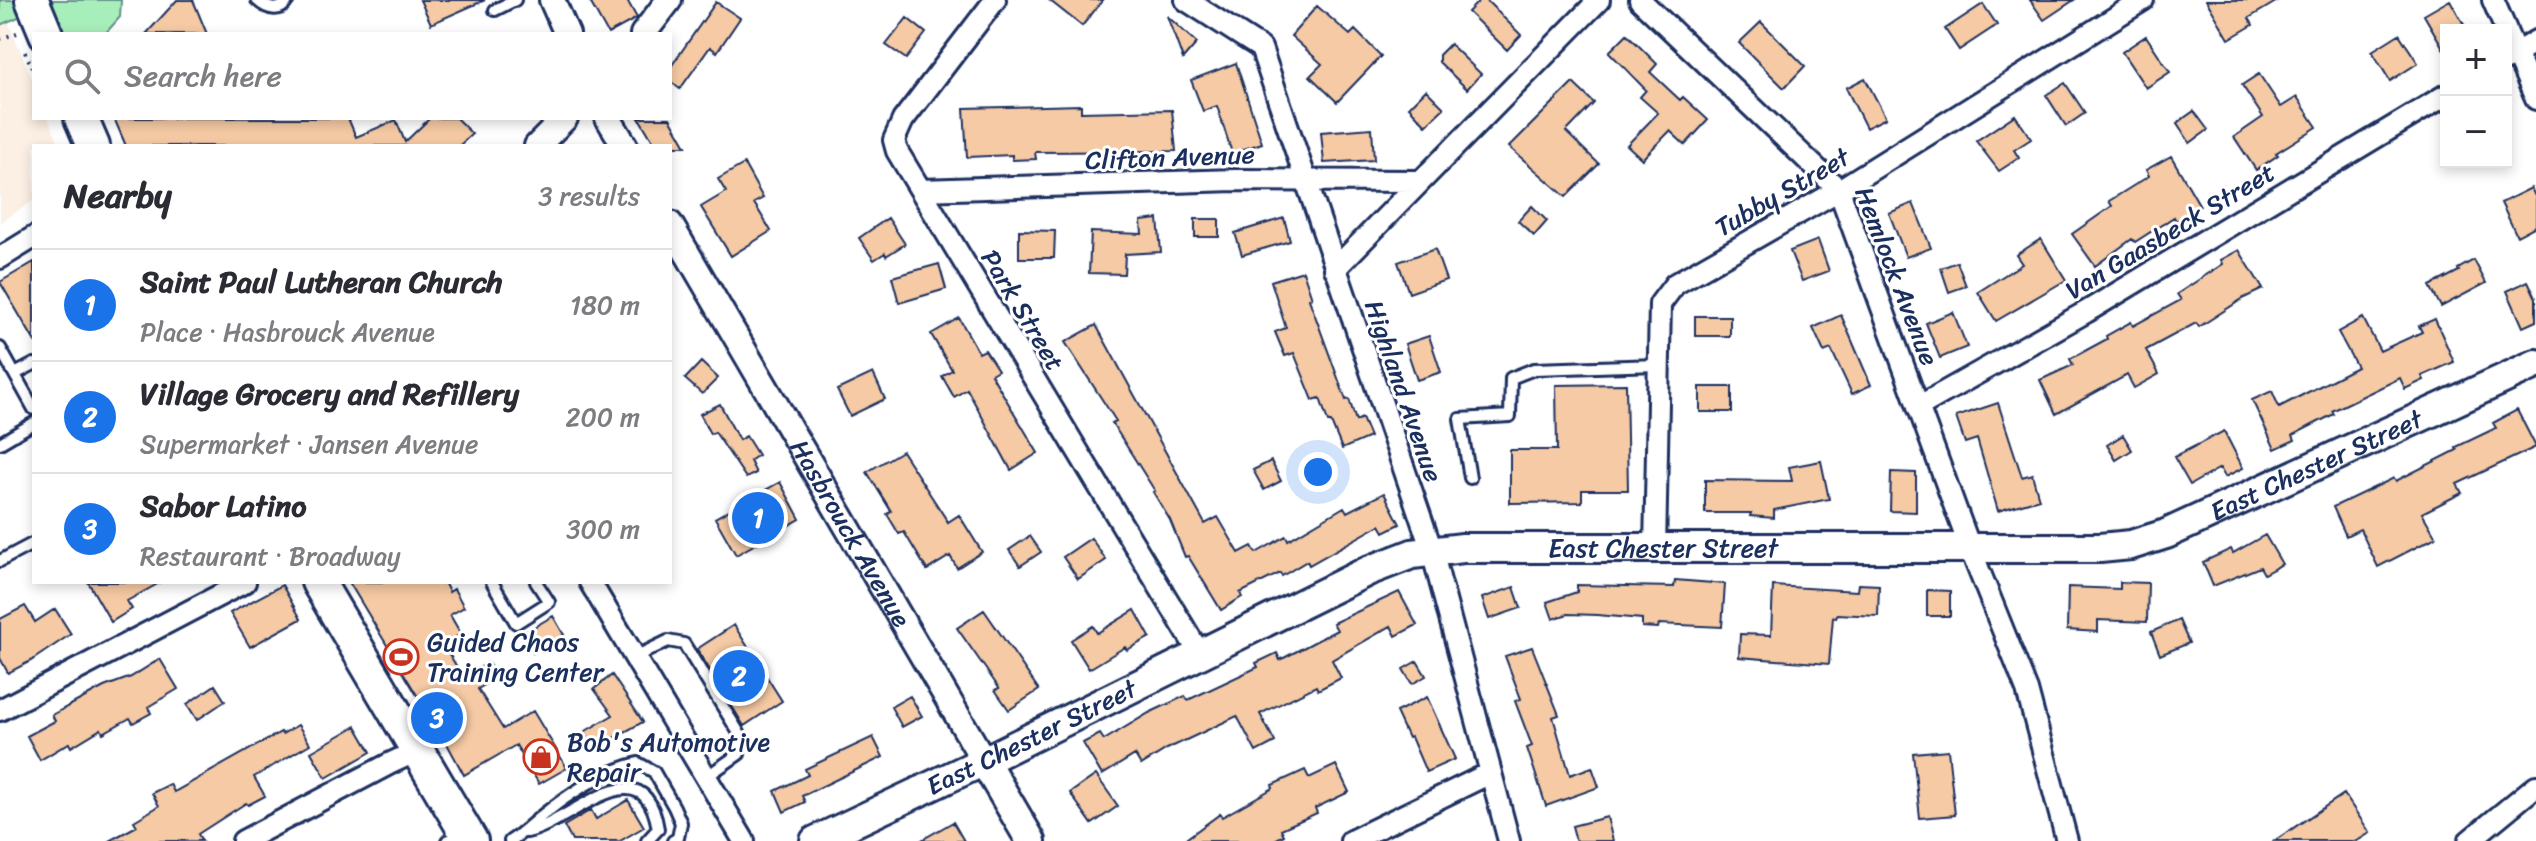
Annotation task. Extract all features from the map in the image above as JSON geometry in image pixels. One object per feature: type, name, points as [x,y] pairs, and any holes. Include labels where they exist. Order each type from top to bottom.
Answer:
[{"type":"highway","points":[[32,0],[45,32]]},
{"type":"highway","points":[[82,120],[92,144]]},
{"type":"highway","points":[[319,584],[417,751],[461,838]]},
{"type":"main road","name":"East Chester Street","points":[[815,841],[1368,571],[1412,554],[1463,548],[2100,548],[2131,545],[2155,538],[2536,364]]},
{"type":"main road","name":"Hasbrouck Avenue","points":[[984,761],[1031,841]]},
{"type":"street","points":[[552,0],[566,32]]},
{"type":"street","points":[[645,32],[669,0]]},
{"type":"street","name":"Park Street","points":[[995,0],[903,120],[894,140],[897,151],[1200,654]]},
{"type":"street","name":"Highland Avenue","points":[[1186,0],[1261,48],[1432,551],[1509,841]]},
{"type":"street","points":[[1335,269],[1599,0]]},
{"type":"street","name":"Hemlock Avenue","points":[[1640,0],[1839,190],[1970,548],[2027,690],[2067,841]]},
{"type":"street","name":"Tubby Street","points":[[1655,549],[1660,304],[1675,284],[1839,190],[2143,0]]},
{"type":"street","points":[[2493,0],[2503,24]]},
{"type":"street","points":[[2512,55],[2536,41]]},
{"type":"street","points":[[2512,58],[2536,99]]},
{"type":"street","name":"Van Gaasbeck Street","points":[[1918,407],[2086,312],[2444,96]]},
{"type":"street","points":[[539,144],[563,120]]},
{"type":"street","points":[[609,120],[624,144]]},
{"type":"street","name":"Clifton Avenue","points":[[921,190],[1235,180],[1421,181]]},
{"type":"street","name":"Hasbrouck Avenue","points":[[672,227],[984,761]]},
{"type":"street","points":[[0,258],[32,238]]},
{"type":"street","points":[[0,710],[241,584]]},
{"type":"street","points":[[591,584],[744,841]]},
{"type":"street","points":[[243,841],[417,751]]},
{"type":"street","points":[[1351,841],[1490,773]]},
{"type":"street","points":[[2469,841],[2536,786]]},
{"type":"lane","points":[[257,0],[276,10],[284,7],[288,0]]},
{"type":"lane","points":[[495,10],[515,0]]},
{"type":"lane","points":[[0,348],[32,405]]},
{"type":"lane","points":[[15,374],[32,365]]},
{"type":"lane","points":[[1470,478],[1460,419],[1510,416],[1511,378],[1534,369],[1658,365]]},
{"type":"lane","points":[[0,443],[32,424]]},
{"type":"lane","points":[[0,561],[32,544]]},
{"type":"lane","points":[[493,584],[516,623],[549,602],[537,584]]},
{"type":"lane","points":[[635,657],[668,641],[684,644],[739,733],[739,754],[706,777]]},
{"type":"lane","points":[[510,841],[548,810],[600,776],[638,763],[654,772],[674,807],[681,823],[678,838],[673,841]]},
{"type":"lane","points":[[524,832],[542,829],[624,787],[644,796],[655,816],[658,829],[647,841]]},
{"type":"path","points":[[0,39],[17,33],[32,67]]},
{"type":"shaded area","points":[[0,2],[32,79],[32,120],[49,120],[59,144],[32,144],[32,201],[0,223]]},
{"type":"green space","points":[[0,0],[121,0],[120,17],[107,32],[45,32],[35,10],[0,25]]},
{"type":"building","points":[[177,0],[193,0],[206,32],[148,32]]},
{"type":"building","points":[[420,0],[485,0],[431,24]]},
{"type":"building","points":[[589,0],[627,0],[637,18],[607,32]]},
{"type":"building","points":[[1049,0],[1103,0],[1082,26]]},
{"type":"building","points":[[1480,0],[1486,0],[1521,35],[1507,50],[1468,12]]},
{"type":"building","points":[[2030,0],[2074,0],[2044,20]]},
{"type":"building","points":[[2206,0],[2279,0],[2249,18],[2253,25],[2229,39]]},
{"type":"building","points":[[2450,0],[2464,24],[2440,24],[2440,43],[2424,15]]},
{"type":"building","points":[[716,2],[740,18],[717,52],[710,47],[680,89],[672,83],[672,65]]},
{"type":"building","points":[[1983,4],[1997,25],[1959,50],[1945,29]]},
{"type":"building","points":[[1317,6],[1350,35],[1355,30],[1381,56],[1337,102],[1310,76],[1322,64],[1291,36]]},
{"type":"building","points":[[1167,16],[1197,43],[1183,59]]},
{"type":"building","points":[[907,18],[926,33],[906,59],[886,45]]},
{"type":"building","points":[[1761,22],[1805,66],[1784,88],[1739,43]]},
{"type":"building","points":[[1627,34],[1657,64],[1650,72],[1680,100],[1683,97],[1708,120],[1685,145],[1670,131],[1642,159],[1627,145],[1658,113],[1640,97],[1646,90],[1609,52]]},
{"type":"building","points":[[2399,34],[2418,63],[2390,81],[2372,51]]},
{"type":"building","points":[[2146,36],[2170,72],[2146,88],[2122,52]]},
{"type":"building","points":[[1450,44],[1481,74],[1467,89],[1439,62],[1439,55]]},
{"type":"building","points":[[1236,63],[1262,143],[1232,153],[1217,106],[1203,111],[1191,80]]},
{"type":"building","points":[[2259,74],[2281,107],[2297,97],[2317,127],[2256,170],[2234,137],[2263,117],[2242,85]]},
{"type":"building","points":[[1865,78],[1886,118],[1866,128],[1846,88]]},
{"type":"building","points":[[1573,83],[1594,103],[1566,132],[1599,164],[1566,197],[1509,147]]},
{"type":"building","points":[[2065,83],[2085,113],[2066,126],[2046,95]]},
{"type":"building","points":[[1426,90],[1444,108],[1426,125],[1409,107]]},
{"type":"building","points":[[1081,105],[1081,112],[1172,110],[1176,151],[1035,152],[1036,159],[1012,160],[1012,155],[967,157],[964,108]]},
{"type":"building","points":[[2194,111],[2208,130],[2190,143],[2177,123]]},
{"type":"building","points":[[2015,115],[2031,139],[2014,150],[2019,158],[1999,171],[1976,141]]},
{"type":"building","points":[[115,120],[349,120],[356,137],[396,120],[405,142],[428,120],[458,120],[472,134],[461,144],[125,144]]},
{"type":"building","points":[[640,120],[671,120],[686,146],[672,144],[655,144]]},
{"type":"building","points":[[1372,128],[1374,160],[1324,163],[1321,132]]},
{"type":"building","points":[[2171,156],[2200,206],[2176,221],[2174,217],[2135,242],[2132,239],[2095,266],[2072,234],[2112,206],[2109,201],[2149,176],[2146,170]]},
{"type":"building","points":[[744,164],[763,198],[754,203],[771,231],[731,256],[701,207],[726,192],[718,179]]},
{"type":"building","points":[[2531,188],[2536,198],[2536,226],[2517,236],[2501,203]]},
{"type":"building","points":[[1913,203],[1931,248],[1906,257],[1889,213]]},
{"type":"building","points":[[1532,206],[1547,221],[1534,236],[1518,221]]},
{"type":"building","points":[[888,218],[905,244],[874,260],[859,238]]},
{"type":"building","points":[[1284,218],[1290,241],[1242,255],[1235,233]]},
{"type":"building","points":[[1158,219],[1161,252],[1125,254],[1124,274],[1089,273],[1091,232],[1142,234],[1141,221]]},
{"type":"building","points":[[1195,219],[1219,219],[1219,237],[1195,237]]},
{"type":"building","points":[[1019,230],[1055,231],[1054,258],[1019,258]]},
{"type":"building","points":[[2041,239],[2066,280],[1996,321],[1978,292],[2022,264],[2016,255]]},
{"type":"building","points":[[1818,240],[1829,271],[1802,281],[1790,251]]},
{"type":"building","points":[[1435,249],[1446,280],[1409,293],[1398,262]]},
{"type":"building","points":[[2239,250],[2263,289],[2199,327],[2196,323],[2146,350],[2159,374],[2134,388],[2127,375],[2056,414],[2040,380],[2073,365],[2070,359],[2107,339],[2106,336],[2131,322],[2133,326],[2181,300],[2177,294]]},
{"type":"building","points":[[2474,260],[2486,283],[2441,307],[2430,286]]},
{"type":"building","points":[[1957,262],[1966,286],[1949,292],[1941,268]]},
{"type":"building","points":[[32,263],[32,337],[0,282]]},
{"type":"building","points":[[939,264],[946,289],[899,303],[892,277]]},
{"type":"building","points":[[1303,271],[1312,298],[1309,299],[1346,400],[1349,399],[1356,421],[1362,418],[1370,437],[1342,449],[1320,398],[1313,400],[1294,353],[1285,356],[1275,332],[1286,328],[1271,281]]},
{"type":"building","points":[[2528,281],[2536,298],[2536,321],[2523,327],[2507,291]]},
{"type":"building","points":[[1953,312],[1967,347],[1940,358],[1926,323]]},
{"type":"building","points":[[1841,315],[1871,385],[1852,394],[1831,349],[1824,352],[1813,328]]},
{"type":"building","points":[[1695,316],[1730,316],[1730,336],[1695,336]]},
{"type":"building","points":[[959,318],[979,353],[985,350],[998,370],[991,374],[1038,453],[1011,470],[967,389],[954,397],[942,376],[952,370],[931,334]]},
{"type":"building","points":[[2363,318],[2380,351],[2422,332],[2419,326],[2435,319],[2454,362],[2422,376],[2424,380],[2405,389],[2400,378],[2332,411],[2334,414],[2293,435],[2295,440],[2275,449],[2252,400],[2272,391],[2279,407],[2357,367],[2338,332]]},
{"type":"building","points":[[1096,325],[1205,524],[1218,517],[1239,553],[1252,546],[1256,553],[1286,536],[1288,540],[1344,507],[1347,512],[1384,493],[1400,524],[1384,532],[1380,525],[1309,565],[1307,561],[1282,576],[1280,573],[1240,593],[1242,597],[1221,610],[1188,556],[1185,557],[1155,491],[1112,423],[1116,421],[1065,342]]},
{"type":"building","points":[[1429,336],[1441,372],[1417,380],[1405,344]]},
{"type":"building","points":[[701,362],[718,378],[702,394],[685,379]]},
{"type":"building","points":[[873,373],[885,399],[850,416],[837,390]]},
{"type":"building","points":[[1626,384],[1628,490],[1582,490],[1582,502],[1510,503],[1510,450],[1557,450],[1556,385]]},
{"type":"building","points":[[1700,387],[1732,387],[1732,412],[1700,412]]},
{"type":"building","points":[[1998,403],[2022,477],[2032,474],[2039,499],[1998,511],[1977,439],[1965,443],[1956,417]]},
{"type":"building","points":[[720,404],[739,440],[746,436],[758,455],[750,461],[756,473],[746,478],[715,432],[710,434],[700,414]]},
{"type":"building","points":[[2517,410],[2536,447],[2457,484],[2462,493],[2422,513],[2436,537],[2378,567],[2360,529],[2346,536],[2333,507],[2394,478],[2396,481],[2457,450],[2456,447],[2496,428],[2493,423]]},
{"type":"building","points":[[2224,431],[2243,468],[2225,477],[2220,468],[2190,485],[2174,457]]},
{"type":"building","points":[[2123,435],[2132,450],[2116,460],[2107,445]]},
{"type":"building","points":[[902,451],[948,522],[959,515],[982,552],[957,568],[950,556],[927,570],[904,532],[899,534],[887,514],[891,511],[867,472]]},
{"type":"building","points":[[1271,461],[1281,481],[1264,490],[1253,470]]},
{"type":"building","points":[[1821,461],[1829,499],[1774,510],[1774,518],[1750,516],[1751,513],[1705,513],[1705,480],[1792,481],[1789,467]]},
{"type":"building","points":[[1891,472],[1916,473],[1916,512],[1890,511]]},
{"type":"building","points":[[780,482],[800,519],[736,555],[715,518]]},
{"type":"building","points":[[2265,535],[2282,564],[2264,574],[2260,567],[2213,586],[2203,562],[2231,549],[2233,553]]},
{"type":"building","points":[[1030,536],[1041,552],[1020,566],[1009,550]]},
{"type":"building","points":[[1091,538],[1106,560],[1078,579],[1063,557]]},
{"type":"building","points":[[1675,580],[1725,584],[1722,627],[1659,624],[1658,628],[1642,627],[1642,619],[1597,615],[1568,614],[1553,619],[1547,602],[1577,592],[1577,585],[1674,587]]},
{"type":"building","points":[[2120,582],[2148,583],[2147,622],[2098,620],[2098,632],[2067,630],[2068,587],[2120,589]]},
{"type":"building","points":[[89,584],[157,584],[127,601],[132,609],[111,622]]},
{"type":"building","points":[[350,584],[445,584],[449,592],[454,589],[464,607],[450,615],[461,634],[443,644],[463,677],[488,663],[497,677],[478,689],[503,729],[533,711],[567,768],[539,784],[516,745],[464,775]]},
{"type":"building","points":[[1858,584],[1879,585],[1878,616],[1837,614],[1836,618],[1833,617],[1829,664],[1739,657],[1740,634],[1771,635],[1773,586],[1857,591]]},
{"type":"building","points":[[282,585],[301,619],[250,647],[230,613]]},
{"type":"building","points":[[1514,587],[1521,608],[1489,619],[1482,598]]},
{"type":"building","points":[[1927,590],[1950,591],[1950,616],[1927,616]]},
{"type":"building","points":[[1399,592],[1417,625],[1396,636],[1391,626],[1332,660],[1341,678],[1318,690],[1316,686],[1260,714],[1275,742],[1256,752],[1237,716],[1167,749],[1141,765],[1135,755],[1102,775],[1083,743],[1100,734],[1104,740],[1149,713],[1185,696],[1188,700],[1258,667],[1256,663],[1277,653],[1280,660],[1337,630],[1333,623]]},
{"type":"building","points":[[25,606],[35,622],[55,609],[71,634],[8,673],[0,658],[0,619]]},
{"type":"building","points":[[984,610],[1039,690],[1009,710],[995,690],[999,688],[957,628]]},
{"type":"building","points":[[1135,610],[1150,637],[1127,650],[1125,647],[1089,669],[1071,640],[1093,626],[1097,633]]},
{"type":"building","points":[[553,616],[564,635],[533,653],[522,634]]},
{"type":"building","points":[[2179,620],[2189,643],[2160,655],[2151,632]]},
{"type":"building","points":[[734,625],[782,701],[744,726],[697,649]]},
{"type":"building","points":[[1532,647],[1559,715],[1553,717],[1570,775],[1592,767],[1599,787],[1546,806],[1527,748],[1532,746],[1515,701],[1521,699],[1505,656]]},
{"type":"building","points":[[160,659],[178,689],[148,707],[151,713],[133,723],[130,718],[103,733],[101,729],[71,747],[69,743],[40,760],[27,736],[55,721],[52,715],[104,687],[131,677]]},
{"type":"building","points":[[1417,661],[1426,676],[1412,684],[1403,669]]},
{"type":"building","points":[[612,675],[643,722],[594,749],[584,732],[613,715],[594,689]]},
{"type":"building","points":[[215,685],[225,701],[197,720],[187,704]]},
{"type":"building","points":[[910,696],[922,716],[902,727],[891,707]]},
{"type":"building","points":[[1427,697],[1455,759],[1426,772],[1396,712]]},
{"type":"building","points":[[298,725],[310,744],[254,777],[265,796],[248,805],[246,803],[198,834],[202,841],[109,841],[137,826],[134,821],[159,806],[152,793],[170,784],[174,792]]},
{"type":"building","points":[[356,726],[371,752],[326,778],[311,752]]},
{"type":"building","points":[[873,737],[883,757],[802,796],[805,802],[784,812],[775,791],[808,775],[805,769]]},
{"type":"building","points":[[1948,750],[1955,815],[1920,818],[1913,753]]},
{"type":"building","points":[[1336,765],[1349,792],[1315,808],[1317,813],[1281,829],[1284,835],[1273,841],[1183,841],[1220,814],[1222,817],[1273,788],[1272,785],[1305,770],[1309,778]]},
{"type":"building","points":[[1096,775],[1118,806],[1092,824],[1070,793]]},
{"type":"building","points":[[2344,794],[2370,833],[2357,841],[2274,841]]},
{"type":"building","points":[[628,800],[644,827],[620,841],[572,841],[564,826],[591,810],[596,819]]},
{"type":"building","points":[[1607,817],[1613,841],[1576,841],[1572,826]]},
{"type":"building","points":[[953,822],[964,841],[920,841]]},
{"type":"place","name":"Saint Paul Lutheran Church","points":[[758,518]]},
{"type":"place","name":"Guided Chaos Training Center","points":[[401,657]]},
{"type":"place","name":"Village Grocery and Refillery","points":[[739,676]]},
{"type":"place","name":"Sabor Latino","points":[[437,718]]},
{"type":"place","name":"Bob's Automotive Repair","points":[[541,757]]}]
